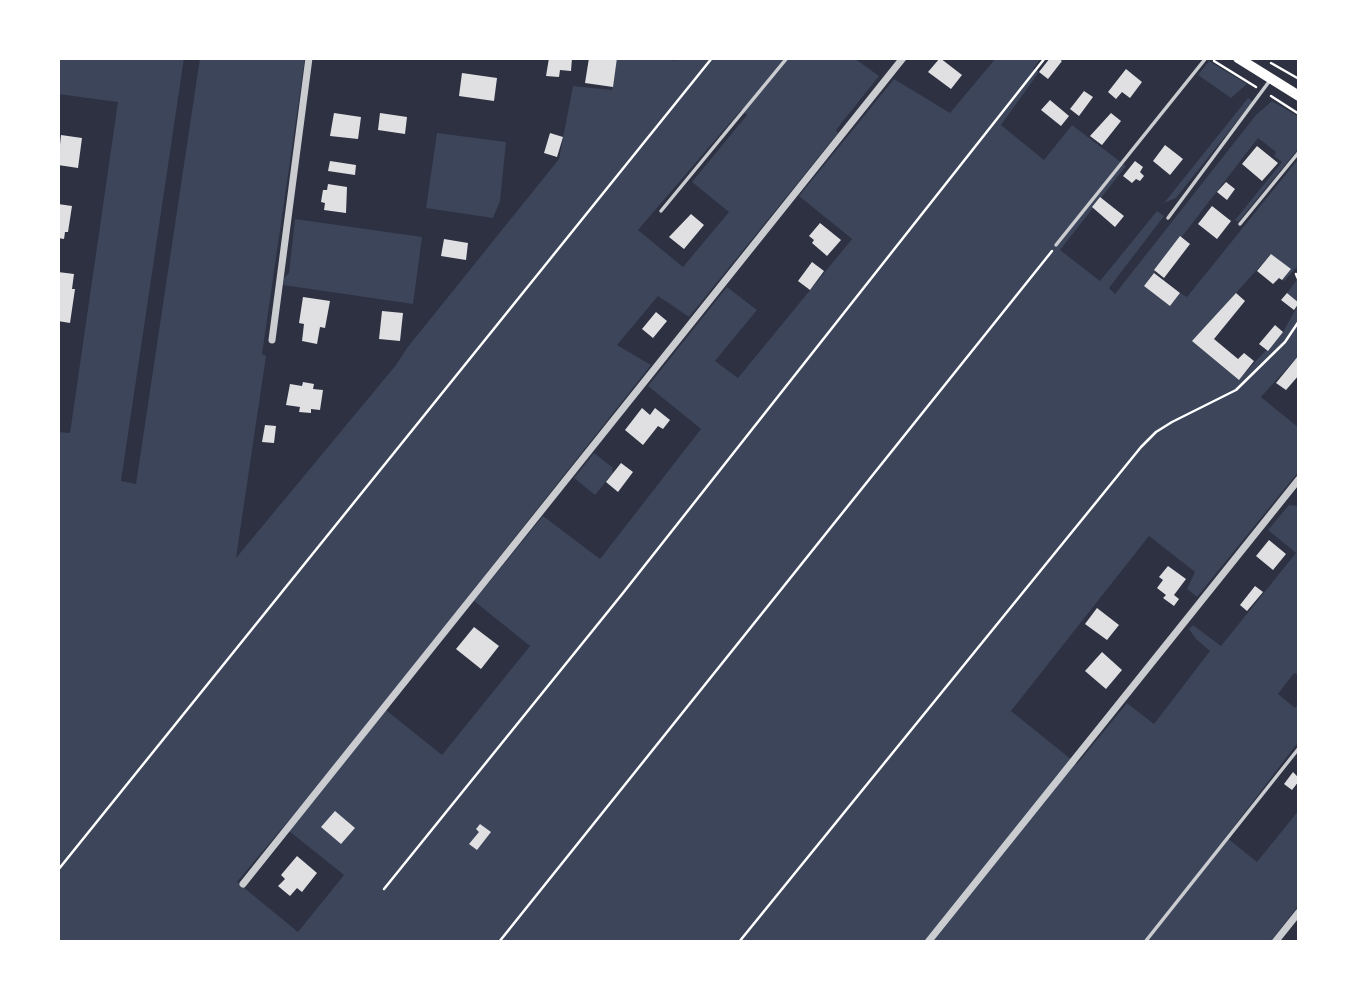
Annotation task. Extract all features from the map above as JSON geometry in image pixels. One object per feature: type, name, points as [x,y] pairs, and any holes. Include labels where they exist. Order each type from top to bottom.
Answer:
[{"type":"main road","points":[[1238,58],[1299,96]]},
{"type":"street","points":[[272,340],[310,58]]},
{"type":"street","points":[[243,884],[903,58]]},
{"type":"street","points":[[928,942],[1299,479]]},
{"type":"street","points":[[1275,942],[1299,912]]},
{"type":"lane","points":[[661,211],[787,58]]},
{"type":"lane","points":[[1056,245],[1206,58]]},
{"type":"lane","points":[[1168,218],[1271,79]]},
{"type":"lane","points":[[1240,223],[1299,152]]},
{"type":"lane","points":[[1144,942],[1299,748]]},
{"type":"path","points":[[58,870],[712,58]]},
{"type":"path","points":[[384,889],[623,593],[1045,58]]},
{"type":"path","points":[[1263,58],[1299,79]]},
{"type":"path","points":[[499,942],[1056,245]]},
{"type":"path","points":[[1296,274],[1299,281]]},
{"type":"path","points":[[739,942],[1141,447],[1156,432],[1172,422],[1236,390],[1272,356],[1299,321]]},
{"type":"shaded area","points":[[58,58],[184,58],[121,481],[136,484],[200,58],[305,58],[262,354],[266,356],[236,558],[396,365],[559,159],[573,86],[612,90],[617,58],[670,58],[674,61],[676,58],[854,58],[879,76],[836,130],[838,133],[689,317],[658,296],[617,345],[651,365],[331,770],[237,882],[298,932],[344,875],[289,831],[386,710],[442,755],[530,646],[474,601],[543,516],[600,559],[701,429],[648,386],[727,287],[757,310],[715,361],[738,378],[852,239],[799,196],[894,79],[950,113],[996,58],[1041,58],[1033,69],[1039,72],[1001,125],[1044,160],[1072,125],[1126,166],[1060,250],[1100,281],[1157,211],[1164,216],[1109,288],[1115,294],[1256,115],[1272,101],[1299,117],[1299,148],[1238,222],[1235,220],[1282,162],[1274,156],[1276,152],[1258,138],[1144,286],[1170,306],[1180,293],[1187,297],[1299,158],[1299,265],[1284,281],[1282,280],[1290,269],[1271,254],[1193,341],[1239,379],[1283,332],[1299,303],[1299,355],[1261,397],[1299,428],[1299,471],[1197,597],[1187,589],[1195,572],[1149,536],[1011,711],[1077,764],[1127,703],[1154,724],[1210,651],[1189,629],[1193,625],[1221,646],[1296,553],[1268,530],[1289,505],[1299,506],[1299,675],[1294,673],[1278,694],[1295,708],[1299,703],[1299,741],[1226,837],[1257,862],[1299,810],[1299,905],[1270,942],[58,942],[58,432],[70,433],[118,102],[58,94]],"holes":[[[741,110],[747,115],[692,182],[729,212],[683,267],[638,230]]]},
{"type":"shaded area","points":[[1209,61],[1247,84],[1231,98],[1198,75]]},
{"type":"shaded area","points":[[1248,98],[1252,101],[1250,105],[1176,198],[1164,203]]},
{"type":"shaded area","points":[[437,133],[506,142],[500,201],[493,218],[426,208]]},
{"type":"shaded area","points":[[295,219],[422,237],[413,304],[283,285],[284,278],[289,273]]},
{"type":"shaded area","points":[[1299,277],[1299,303],[1287,293]]},
{"type":"shaded area","points":[[594,453],[612,467],[613,473],[595,495],[574,478]]},
{"type":"building","points":[[549,58],[572,58],[571,71],[560,70],[559,77],[546,76]]},
{"type":"building","points":[[589,58],[617,58],[613,87],[585,83]]},
{"type":"building","points":[[940,58],[962,75],[951,89],[928,72]]},
{"type":"building","points":[[1050,58],[1062,61],[1048,79],[1039,72]]},
{"type":"building","points":[[1126,69],[1142,82],[1130,98],[1122,92],[1116,99],[1108,92]]},
{"type":"building","points":[[462,73],[497,78],[494,101],[459,96]]},
{"type":"building","points":[[1084,91],[1093,97],[1079,116],[1070,109]]},
{"type":"building","points":[[1050,100],[1069,116],[1061,126],[1041,110]]},
{"type":"building","points":[[334,113],[361,117],[358,139],[330,136]]},
{"type":"building","points":[[380,113],[407,117],[405,134],[378,130]]},
{"type":"building","points":[[1111,113],[1121,121],[1102,145],[1090,136]]},
{"type":"building","points":[[550,133],[563,137],[557,157],[544,153]]},
{"type":"building","points":[[61,135],[82,138],[78,168],[58,165]]},
{"type":"building","points":[[1165,145],[1183,159],[1170,175],[1153,161]]},
{"type":"building","points":[[1257,146],[1278,163],[1262,181],[1242,164]]},
{"type":"building","points":[[330,161],[356,165],[355,175],[328,171]]},
{"type":"building","points":[[1135,161],[1143,167],[1140,172],[1144,176],[1140,181],[1136,179],[1132,183],[1123,176]]},
{"type":"building","points":[[1226,182],[1235,189],[1227,200],[1217,192]]},
{"type":"building","points":[[328,184],[347,187],[346,213],[324,210],[325,203],[321,202],[323,190],[327,190]]},
{"type":"building","points":[[1100,197],[1124,216],[1115,227],[1092,207]]},
{"type":"building","points":[[58,204],[72,206],[68,232],[65,232],[64,239],[58,238]]},
{"type":"building","points":[[1212,206],[1231,221],[1217,239],[1198,224]]},
{"type":"building","points":[[691,214],[704,225],[684,249],[669,237]]},
{"type":"building","points":[[820,223],[841,240],[827,256],[812,243],[814,240],[809,236]]},
{"type":"building","points":[[1180,236],[1190,244],[1164,278],[1154,270]]},
{"type":"building","points":[[444,239],[468,243],[466,260],[441,256]]},
{"type":"building","points":[[1271,254],[1291,269],[1282,280],[1279,278],[1273,284],[1257,271]]},
{"type":"building","points":[[812,262],[824,271],[810,290],[798,281]]},
{"type":"building","points":[[58,272],[74,274],[72,289],[75,289],[70,323],[58,321]]},
{"type":"building","points":[[1154,273],[1180,293],[1170,306],[1144,286]]},
{"type":"building","points":[[1236,293],[1245,301],[1214,339],[1238,359],[1244,353],[1254,361],[1239,380],[1192,341]]},
{"type":"building","points":[[1287,293],[1299,303],[1294,310],[1281,300]]},
{"type":"building","points":[[303,297],[330,301],[325,328],[320,327],[317,344],[302,341],[304,324],[299,323]]},
{"type":"building","points":[[382,311],[403,313],[400,341],[379,339]]},
{"type":"building","points":[[656,312],[667,321],[653,338],[642,329]]},
{"type":"building","points":[[1275,325],[1283,332],[1268,351],[1259,344]]},
{"type":"building","points":[[1299,355],[1299,375],[1286,390],[1276,383]]},
{"type":"building","points":[[303,382],[314,384],[313,389],[323,390],[320,410],[311,409],[311,413],[299,412],[300,407],[286,405],[290,384],[302,386]]},
{"type":"building","points":[[642,408],[650,415],[655,408],[670,420],[663,429],[658,426],[643,445],[625,430]]},
{"type":"building","points":[[265,425],[276,426],[274,443],[262,442]]},
{"type":"building","points":[[621,463],[633,472],[618,492],[606,482]]},
{"type":"building","points":[[1269,540],[1286,554],[1273,570],[1256,556]]},
{"type":"building","points":[[1168,566],[1186,579],[1174,595],[1179,599],[1174,606],[1163,598],[1166,595],[1157,588],[1163,580],[1159,577]]},
{"type":"building","points":[[1255,586],[1263,592],[1247,611],[1240,605]]},
{"type":"building","points":[[1097,608],[1119,625],[1107,640],[1085,624]]},
{"type":"building","points":[[474,627],[499,646],[481,669],[456,649]]},
{"type":"building","points":[[1102,652],[1122,670],[1106,689],[1085,671]]},
{"type":"building","points":[[1293,772],[1299,781],[1292,790],[1284,784]]},
{"type":"building","points":[[335,811],[355,828],[341,844],[321,827]]},
{"type":"building","points":[[480,824],[491,832],[477,850],[469,844],[479,832],[476,829]]},
{"type":"building","points":[[297,856],[317,873],[302,892],[297,888],[290,896],[278,886],[285,879],[281,875]]}]
